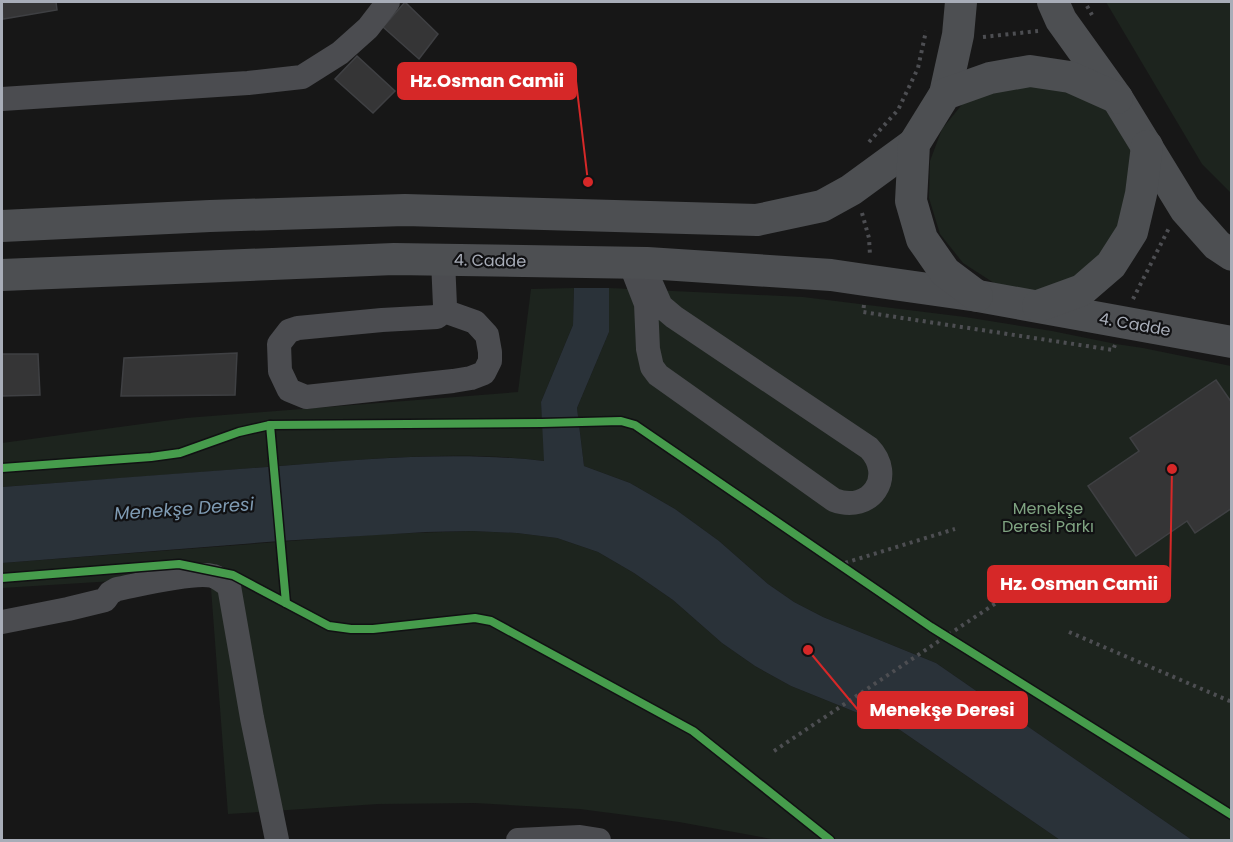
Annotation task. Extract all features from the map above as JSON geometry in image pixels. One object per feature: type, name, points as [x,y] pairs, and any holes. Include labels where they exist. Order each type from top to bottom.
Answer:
[{"type":"main road","points":[[2,226],[405,210],[757,220],[822,206],[851,190],[914,144],[945,94],[958,35],[961,2]]},
{"type":"main road","points":[[1053,2],[1060,20],[1118,98],[1185,209],[1217,244],[1232,255]]},
{"type":"main road","points":[[945,94],[990,78],[1030,71],[1070,77],[1118,98]]},
{"type":"main road","points":[[914,144],[911,201],[922,239],[945,272],[978,296]]},
{"type":"main road","points":[[1038,307],[1082,290],[1112,265],[1132,232],[1141,194],[1147,146]]},
{"type":"main road","name":"4. Cadde","points":[[2,275],[394,259],[638,263],[831,275],[978,296],[1232,342]]},
{"type":"street","points":[[2,99],[248,83],[302,77],[340,53],[368,28],[388,2]]},
{"type":"street","points":[[443,260],[445,306],[444,311],[437,316],[298,328],[289,331],[279,344],[280,372],[289,390],[306,397],[453,381],[484,373],[490,361],[487,334],[475,322],[444,311]]},
{"type":"street","points":[[638,263],[650,281],[661,306],[674,317],[869,448],[877,457],[881,476],[872,494],[865,500],[854,504],[834,500],[658,375],[652,368],[648,349],[646,304],[638,263]]},
{"type":"street","points":[[2,622],[105,600],[117,589],[176,578],[202,574],[220,579],[229,586],[252,718],[277,840]]},
{"type":"street","points":[[518,840],[580,837],[599,840]]},
{"type":"path","points":[[863,148],[898,111],[918,68],[926,31]]},
{"type":"path","points":[[982,38],[1041,31]]},
{"type":"path","points":[[861,211],[869,238],[871,262]]},
{"type":"path","points":[[1131,302],[1169,228]]},
{"type":"path","points":[[864,304],[863,312],[1113,350],[1116,344]]},
{"type":"path","points":[[838,565],[956,529]]},
{"type":"path","points":[[829,558],[848,571]]},
{"type":"path","points":[[774,751],[1002,599]]},
{"type":"path","points":[[1069,632],[1232,702]]},
{"type":"path","points":[[940,633],[950,640]]},
{"type":"green space","points":[[1106,2],[1231,2],[1231,193],[1202,164]]},
{"type":"green space","points":[[992,84],[1090,90],[1135,140],[1127,242],[1068,286],[1031,291],[994,283],[963,263],[940,234],[929,198],[930,161],[942,129],[964,102]]},
{"type":"green space","points":[[574,288],[573,325],[541,402],[545,461],[481,456],[354,460],[2,487],[2,443],[186,418],[518,392],[531,289]]},
{"type":"green space","name":"Menekşe Deresi Parkı","points":[[609,288],[803,297],[965,317],[1052,331],[1231,366],[1231,840],[1192,840],[936,663],[823,617],[794,602],[768,584],[719,541],[675,509],[630,483],[584,466],[577,408],[609,332]]},
{"type":"green space","points":[[472,531],[557,538],[598,552],[673,600],[722,643],[755,666],[791,686],[900,730],[1060,840],[777,840],[679,822],[580,809],[475,803],[378,804],[228,814],[210,575],[2,588],[2,563],[384,534]]},
{"type":"water","points":[[574,288],[609,288],[609,332],[577,408],[584,466],[630,483],[675,509],[719,541],[768,584],[794,602],[823,617],[936,663],[1192,840],[1060,840],[900,730],[791,686],[755,666],[722,643],[673,600],[634,573],[598,552],[557,538],[517,533],[426,532],[2,563],[2,487],[379,459],[445,456],[544,461],[541,402],[573,325]]},
{"type":"building","points":[[2,2],[56,2],[57,10],[3,19]]},
{"type":"building","points":[[405,2],[438,34],[419,59],[383,27]]},
{"type":"building","points":[[357,56],[395,91],[373,113],[335,79]]},
{"type":"building","points":[[237,353],[235,395],[121,396],[124,358]]},
{"type":"building","points":[[2,354],[38,354],[40,395],[2,396]]},
{"type":"building","points":[[1216,380],[1232,403],[1232,508],[1195,533],[1187,521],[1136,556],[1088,486],[1139,451],[1130,438]]},
{"type":"cycle path","points":[[286,603],[270,425],[621,421],[635,425],[931,627],[1232,815]]},
{"type":"cycle path","points":[[2,468],[180,453],[239,432],[270,425]]},
{"type":"cycle path","points":[[2,578],[179,564],[233,575],[329,626],[373,629],[475,618],[491,621],[693,731],[830,840]]},
{"type":"place","name":"Hz.Osman Camii","points":[[588,182]]},
{"type":"place","name":"Hz. Osman Camii","points":[[1172,469]]},
{"type":"place","name":"Menekşe Deresi","points":[[808,650]]}]
